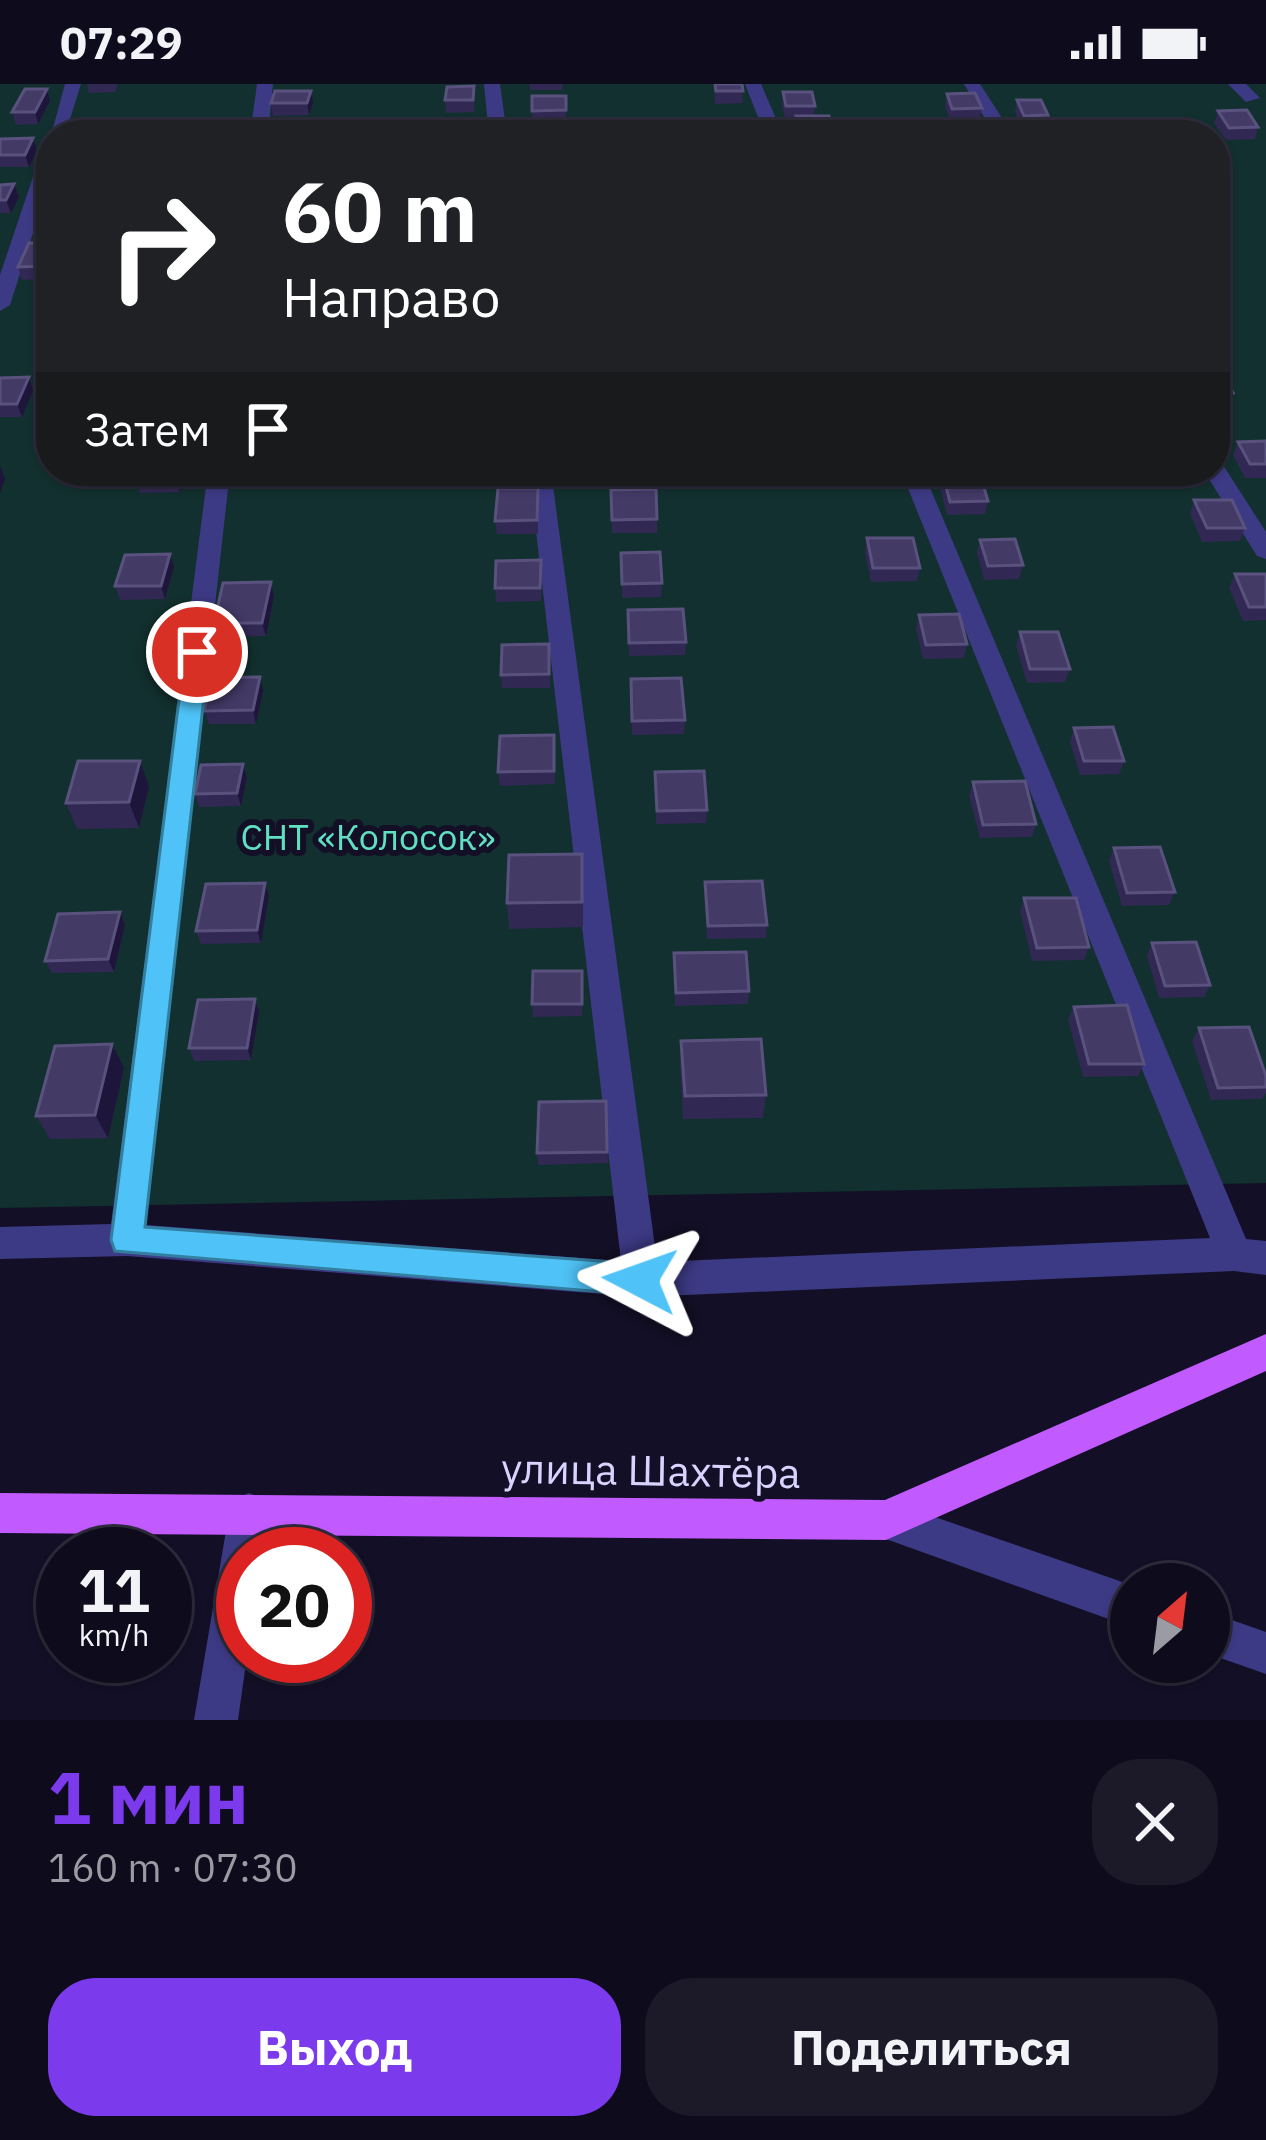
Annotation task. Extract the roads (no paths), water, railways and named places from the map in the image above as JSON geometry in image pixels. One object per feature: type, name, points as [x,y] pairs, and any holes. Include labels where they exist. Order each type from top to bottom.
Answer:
[{"type":"main road","name":"улица Шахтёра","points":[[0,1513],[886,1520],[1266,1352]]},
{"type":"street","points":[[61,120],[73,84]]},
{"type":"street","points":[[261,120],[265,84]]},
{"type":"street","points":[[492,84],[496,120]]},
{"type":"street","points":[[753,84],[768,120]]},
{"type":"street","points":[[972,84],[995,120]]},
{"type":"street","points":[[1235,84],[1252,98]]},
{"type":"street","points":[[0,305],[36,196]]},
{"type":"street","points":[[127,1240],[217,486]]},
{"type":"street","points":[[542,486],[640,1280]]},
{"type":"street","points":[[0,1244],[127,1240],[640,1280],[1250,1256],[918,486]]},
{"type":"street","points":[[1225,486],[1266,550]]},
{"type":"street","points":[[216,1720],[249,1513]]},
{"type":"street","points":[[886,1520],[1110,1599]]},
{"type":"street","points":[[1230,1641],[1266,1653]]},
{"type":"park label","name":"СНТ «Колосок»","points":[[368,836]]}]
